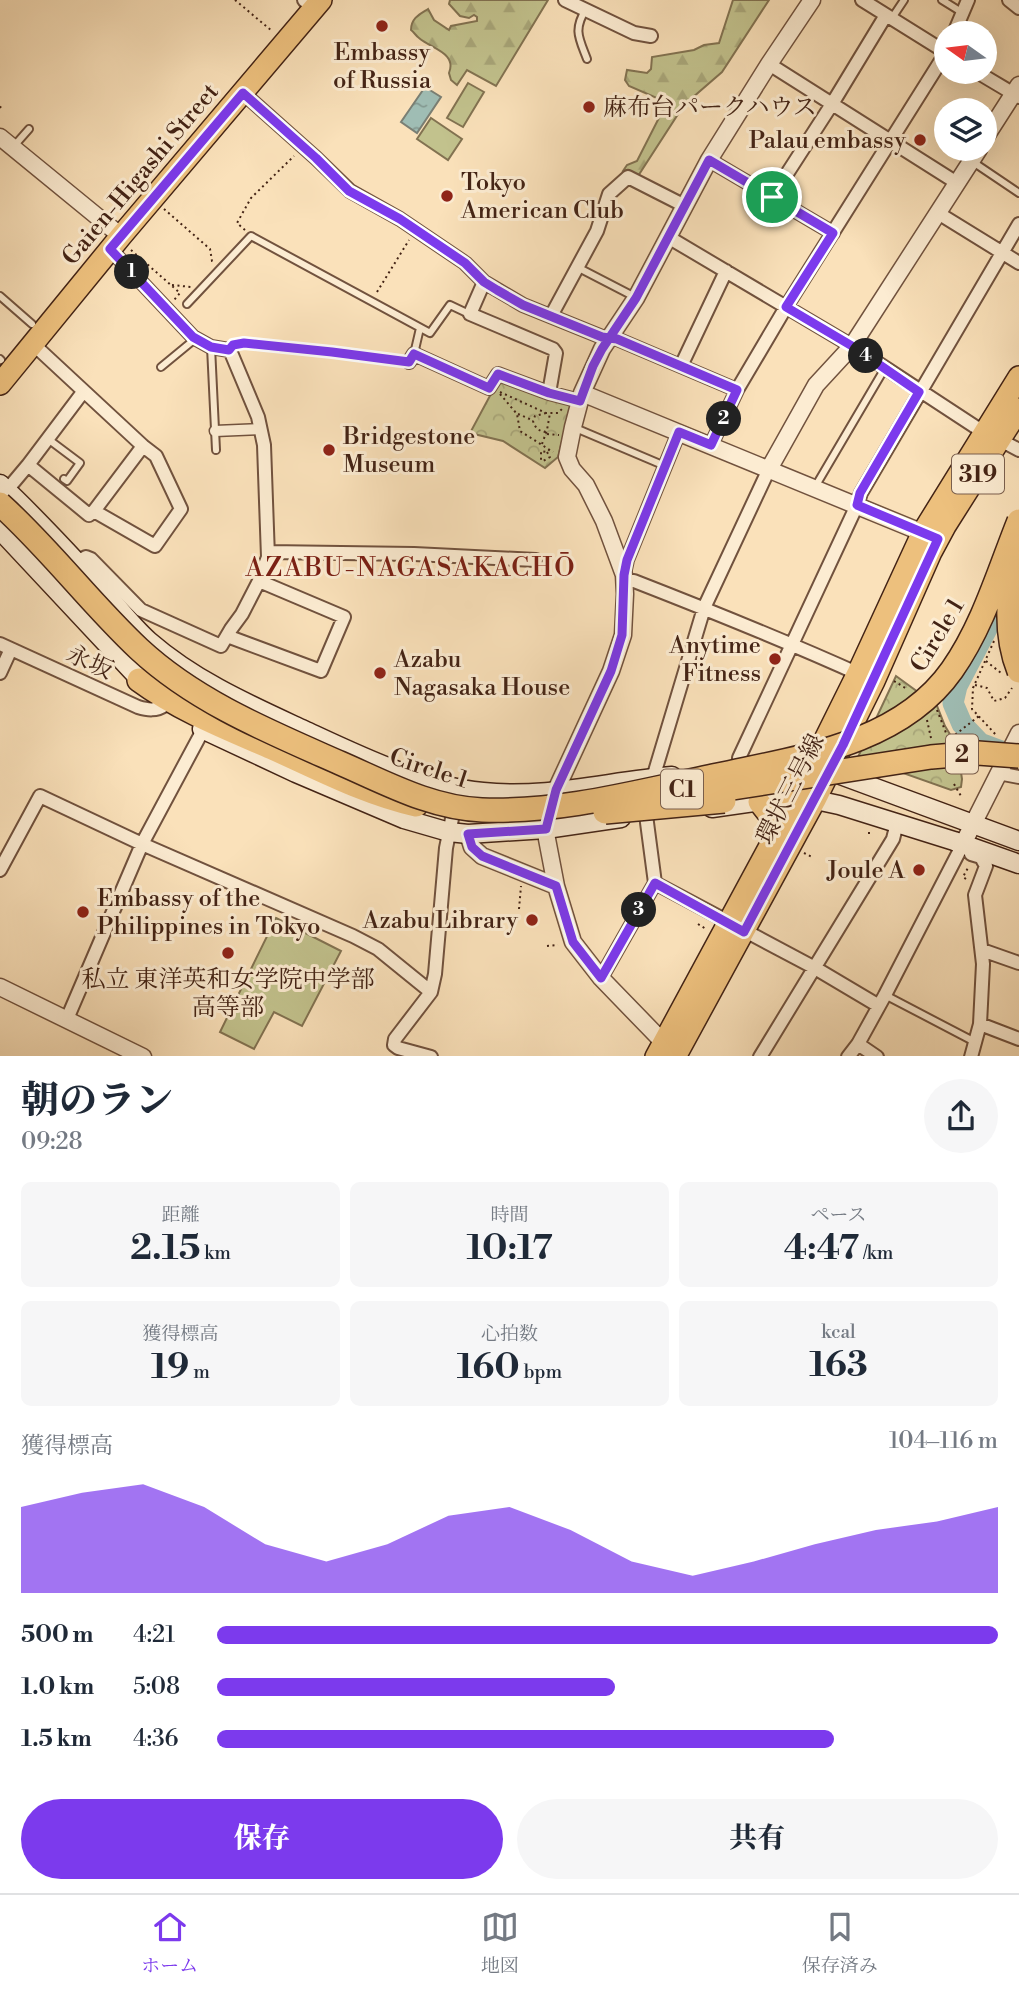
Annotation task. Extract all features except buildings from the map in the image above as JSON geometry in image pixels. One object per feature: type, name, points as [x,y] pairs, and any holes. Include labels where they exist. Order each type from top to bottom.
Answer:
[{"type":"highway","name":"Circle 1","points":[[2,493],[18,521],[103,612],[139,649],[182,682],[248,721],[416,796],[435,802],[461,798],[523,809],[599,800],[779,762],[877,732],[923,703],[953,668],[972,636],[1019,521]]},
{"type":"highway","name":"Circle 1","points":[[98,616],[156,670],[244,731],[433,808],[477,816],[524,817],[557,814],[780,768],[852,748],[897,726],[941,692],[965,659],[1019,538]]},
{"type":"highway","points":[[1019,538],[1012,572],[1009,618],[1011,642],[1019,671]]},
{"type":"highway","points":[[1019,561],[1014,595],[1019,655]]},
{"type":"highway","points":[[139,680],[189,711],[244,731]]},
{"type":"highway","name":"2","points":[[461,798],[499,812],[603,807],[906,761],[978,753],[1017,744]]},
{"type":"highway","points":[[524,817],[556,817],[728,800],[957,768],[999,767],[1004,774]]},
{"type":"main road","name":"Gaien-Higashi Street","points":[[0,360],[32,334],[117,240],[243,93],[309,0]]},
{"type":"main road","name":"Gaien-Higashi Street","points":[[117,240],[309,0]]},
{"type":"main road","name":"Gaien-Higashi Street","points":[[0,384],[32,334]]},
{"type":"main road","name":"319","points":[[1001,441],[1019,377]]},
{"type":"main road","name":"319","points":[[806,798],[866,677],[930,535],[1001,441],[1019,409]]},
{"type":"main road","points":[[2,493],[76,561],[148,640],[194,675],[237,699],[327,740],[447,787],[461,798],[485,792],[556,790],[776,765],[820,768],[1019,841]]},
{"type":"main road","points":[[0,530],[165,705],[203,730],[404,820],[449,832],[468,834],[546,829],[806,798],[839,805],[1019,864]]},
{"type":"main road","name":"環状三号線","points":[[665,1053],[776,837],[806,798]]},
{"type":"main road","name":"環状三号線","points":[[728,929],[806,798]]},
{"type":"main road","points":[[759,802],[770,816],[776,837]]},
{"type":"street","points":[[565,0],[634,33],[651,36]]},
{"type":"street","points":[[624,578],[604,522],[586,485],[572,469],[567,457],[581,397],[602,349],[636,298],[709,160],[812,0]]},
{"type":"street","points":[[862,0],[934,44]]},
{"type":"street","points":[[959,21],[968,0]]},
{"type":"street","points":[[1009,0],[1019,8]]},
{"type":"street","points":[[772,197],[889,16]]},
{"type":"street","points":[[769,64],[957,183]]},
{"type":"street","points":[[711,445],[737,390],[786,307],[934,71]]},
{"type":"street","points":[[997,121],[1017,92],[998,82]]},
{"type":"street","points":[[243,93],[349,191],[416,229],[465,263],[484,282],[523,305],[595,334],[617,339],[737,390]]},
{"type":"street","points":[[6,142],[117,240],[195,338],[211,347],[229,350],[258,417],[264,445],[268,557],[242,614],[221,646],[141,610],[86,557],[76,561],[51,584]]},
{"type":"street","points":[[709,160],[833,233]]},
{"type":"street","points":[[653,778],[704,608],[769,469],[816,385],[852,346],[971,161]]},
{"type":"street","points":[[551,316],[597,231],[609,194],[628,177],[685,206]]},
{"type":"street","points":[[938,213],[1019,263]]},
{"type":"street","points":[[741,771],[739,758],[857,505],[860,493],[1019,224]]},
{"type":"street","points":[[668,237],[852,346],[919,392],[1001,441]]},
{"type":"street","points":[[681,366],[726,271]]},
{"type":"street","points":[[484,282],[470,314],[553,349],[556,354],[549,393]]},
{"type":"street","points":[[32,334],[83,392],[156,456],[181,509],[155,546],[94,511]]},
{"type":"street","points":[[411,358],[489,388],[498,374],[549,393],[581,397],[679,432],[930,535]]},
{"type":"street","points":[[2,493],[28,465],[83,392]]},
{"type":"street","points":[[215,431],[261,429]]},
{"type":"street","points":[[665,1053],[573,942],[556,886],[546,829],[556,790],[611,671],[622,635],[627,560],[679,432]]},
{"type":"street","points":[[28,465],[89,515],[143,446]]},
{"type":"street","points":[[268,552],[414,554],[536,560]]},
{"type":"street","points":[[624,578],[791,643],[866,677]]},
{"type":"street","points":[[227,636],[321,671],[344,617],[259,581]]},
{"type":"street","points":[[0,673],[6,647]]},
{"type":"street","name":"永坂","points":[[6,647],[138,707],[150,710],[160,709],[165,705]]},
{"type":"street","points":[[67,1018],[142,844],[203,730]]},
{"type":"street","points":[[848,1056],[858,1044],[882,1000],[973,825],[1004,774],[1017,744]]},
{"type":"street","points":[[1004,774],[1019,777]]},
{"type":"street","points":[[0,870],[40,796],[361,940],[378,949],[431,992]]},
{"type":"street","points":[[431,1056],[394,1045],[395,1039],[431,992],[449,832],[461,798]]},
{"type":"street","points":[[601,978],[655,883],[646,815]]},
{"type":"street","points":[[760,1056],[893,839],[897,823]]},
{"type":"street","points":[[468,834],[472,847],[482,856],[556,886]]},
{"type":"street","points":[[963,844],[964,851],[981,857],[986,866],[975,895],[982,950],[980,1024],[971,1056]]},
{"type":"street","points":[[655,883],[728,929],[882,1000]]},
{"type":"street","points":[[982,950],[1019,963]]},
{"type":"street","points":[[0,988],[143,1056]]},
{"type":"street","points":[[980,1024],[1019,1040]]},
{"type":"street","points":[[858,1044],[877,1056]]},
{"type":"lane","points":[[889,16],[904,0]]},
{"type":"lane","points":[[942,0],[963,13]]},
{"type":"lane","points":[[586,9],[579,20],[577,31],[587,59]]},
{"type":"lane","points":[[6,142],[29,129]]},
{"type":"lane","points":[[982,161],[1019,192]]},
{"type":"lane","points":[[187,304],[251,236],[430,333],[450,305],[470,314]]},
{"type":"lane","points":[[578,267],[636,298]]},
{"type":"lane","points":[[0,296],[32,334]]},
{"type":"lane","points":[[229,350],[233,345],[244,343],[411,358],[420,328]]},
{"type":"lane","points":[[161,367],[195,338]]},
{"type":"lane","points":[[211,347],[216,450]]},
{"type":"lane","points":[[815,488],[885,368]]},
{"type":"lane","points":[[573,427],[665,466]]},
{"type":"lane","points":[[48,439],[80,463],[67,481],[64,479]]},
{"type":"lane","points":[[882,1000],[975,1042]]},
{"type":"path","points":[[235,0],[272,31]]},
{"type":"path","points":[[248,233],[237,223],[251,198],[303,146]]},
{"type":"path","points":[[159,205],[210,249],[212,261],[225,265]]},
{"type":"path","points":[[371,302],[416,229]]},
{"type":"path","points":[[117,240],[180,293],[172,304]]},
{"type":"path","points":[[169,283],[202,288]]},
{"type":"path","points":[[533,421],[517,414],[498,391],[548,413]]},
{"type":"path","points":[[556,434],[539,430],[533,421],[535,416],[558,412]]},
{"type":"path","points":[[542,445],[547,432],[548,413]]},
{"type":"path","points":[[517,414],[520,430],[549,451],[567,457]]},
{"type":"path","points":[[994,641],[974,685],[972,709],[998,736]]},
{"type":"path","points":[[974,685],[987,688],[994,701],[1005,698]]},
{"type":"path","points":[[925,714],[932,746]]},
{"type":"path","points":[[949,740],[979,716]]},
{"type":"path","points":[[954,784],[961,796]]},
{"type":"path","points":[[869,832],[869,837]]},
{"type":"path","points":[[802,851],[812,857]]},
{"type":"path","points":[[966,879],[963,877],[970,864]]},
{"type":"path","points":[[519,909],[522,881]]},
{"type":"path","points":[[698,924],[728,929]]},
{"type":"path","points":[[547,946],[566,944]]},
{"type":"green space","points":[[450,0],[548,0],[496,86],[467,70],[457,85],[451,80],[450,61],[446,56],[411,30],[414,19],[428,9],[434,20],[449,30],[451,26],[477,21],[474,15],[469,18],[460,16],[449,4]]},
{"type":"green space","points":[[733,0],[769,0],[722,72],[684,105],[638,176],[623,171],[627,165],[637,161],[664,108],[657,98],[629,86],[625,80],[627,70],[647,73],[651,69],[652,57],[719,43]]},
{"type":"green space","points":[[468,83],[484,92],[463,127],[447,118]]},
{"type":"green space","points":[[431,118],[462,139],[448,160],[417,139]]},
{"type":"green space","points":[[499,379],[572,402],[558,457],[545,468],[503,441],[470,433]]},
{"type":"green space","points":[[896,676],[937,706],[957,746],[961,787],[951,790],[858,757]]},
{"type":"green space","points":[[276,918],[341,951],[302,1026],[274,1012],[254,1049],[220,1032]]},
{"type":"water","points":[[425,87],[441,97],[417,133],[401,122]]},
{"type":"waterway","points":[[1004,752],[980,743],[962,724],[953,703],[957,686],[1011,583]]},
{"type":"place","name":"Embassy of Russia","points":[[382,26]]},
{"type":"place","name":"麻布台パークハウス","points":[[589,107]]},
{"type":"place","name":"Palau embassy","points":[[920,140]]},
{"type":"place","name":"Tokyo American Club","points":[[447,196]]},
{"type":"place","name":"Bridgestone Museum","points":[[329,450]]},
{"type":"place","name":"Anytime Fitness","points":[[775,659]]},
{"type":"place","name":"Azabu Nagasaka House","points":[[380,673]]},
{"type":"place","name":"Joule A","points":[[919,870]]},
{"type":"place","name":"Embassy of the Philippines in Tokyo","points":[[83,912]]},
{"type":"place","name":"Azabu Library","points":[[532,920]]},
{"type":"place","name":"私立 東洋英和女学院中学部 高等部","points":[[228,953]]},
{"type":"district","name":"AZABU-NAGASAKACHŌ","points":[[411,567]]},
{"type":"route","points":[[772,197],[709,160],[636,298],[611,338],[602,349],[580,401],[498,374],[489,388],[414,354],[409,362],[244,343],[233,345],[229,350],[211,347],[193,337],[110,249],[243,93],[349,191],[400,219],[465,263],[484,282],[497,290],[523,305],[602,337],[611,338],[617,339],[737,390],[711,445],[679,432],[627,560],[622,635],[611,671],[556,790],[546,829],[468,834],[472,847],[482,856],[556,886],[573,942],[601,978],[655,883],[744,932],[843,745],[938,539],[857,505],[860,493],[919,392],[852,346],[786,307],[833,233],[772,197]]}]
